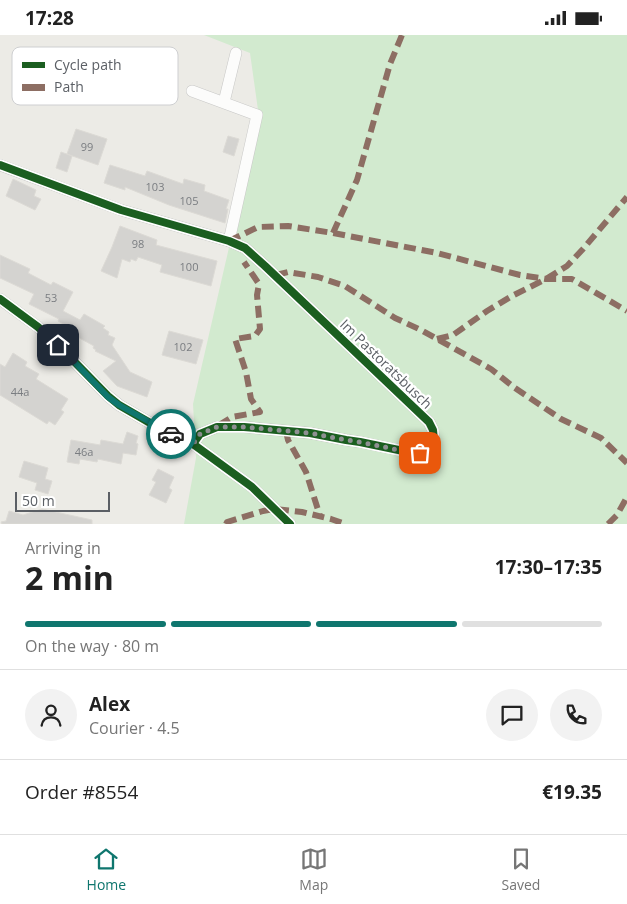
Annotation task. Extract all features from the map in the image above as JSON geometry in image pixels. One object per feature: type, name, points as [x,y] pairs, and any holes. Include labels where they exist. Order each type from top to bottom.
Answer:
[{"type":"street","points":[[224,102],[236,53]]},
{"type":"street","points":[[192,91],[257,115],[229,241]]},
{"type":"street","name":"Im Pastoratsbusch","points":[[0,165],[121,210],[229,241],[244,248],[412,405],[429,423],[433,430],[434,441],[428,449],[420,453],[413,453],[310,433],[244,427],[217,427],[200,434],[193,444]]},
{"type":"street","points":[[0,299],[38,327],[58,345],[108,397],[164,431],[193,444],[252,487],[290,524]]},
{"type":"green space","points":[[204,35],[627,35],[627,524],[184,524],[196,458],[193,404],[259,117],[250,53]]},
{"type":"building","points":[[76,129],[107,139],[98,165],[67,154]]},
{"type":"building","points":[[228,136],[239,139],[234,156],[223,152]]},
{"type":"building","points":[[61,152],[72,156],[67,172],[56,168]]},
{"type":"building","points":[[110,165],[145,176],[147,171],[183,184],[184,179],[205,185],[204,191],[229,200],[225,223],[169,205],[125,187],[125,190],[104,183]]},
{"type":"building","points":[[13,179],[36,190],[34,196],[41,199],[35,210],[6,196]]},
{"type":"building","points":[[120,226],[157,240],[156,245],[217,261],[211,286],[160,272],[162,265],[138,257],[136,261],[131,259],[130,262],[122,259],[117,278],[101,271]]},
{"type":"building","points":[[0,255],[30,269],[28,273],[51,285],[53,282],[73,292],[63,311],[80,320],[84,314],[105,326],[103,328],[109,332],[108,335],[115,338],[112,345],[130,372],[152,382],[147,397],[117,386],[103,371],[116,361],[95,351],[94,346],[74,335],[76,331],[58,321],[59,319],[29,304],[34,294],[0,278]]},
{"type":"building","points":[[169,331],[203,340],[196,364],[162,355]]},
{"type":"building","points":[[13,353],[27,362],[25,366],[39,374],[36,379],[68,399],[61,410],[64,412],[55,425],[49,421],[47,424],[0,395],[0,364],[5,367]]},
{"type":"building","points":[[127,432],[138,436],[136,455],[123,453],[121,464],[98,459],[97,462],[80,459],[79,464],[67,462],[71,440],[100,445],[101,440],[123,444]]},
{"type":"building","points":[[24,461],[48,468],[45,479],[52,481],[48,494],[35,490],[37,483],[19,477]]},
{"type":"building","points":[[158,469],[174,477],[169,488],[172,490],[166,503],[149,495],[156,482],[152,480]]},
{"type":"building","points":[[42,509],[92,520],[92,524],[2,524],[1,522],[6,521],[9,511],[23,515]]},
{"type":"marked path","points":[[333,233],[357,180],[390,64],[402,35]]},
{"type":"marked path","points":[[437,339],[453,335],[487,311],[567,266],[627,197]]},
{"type":"marked path","points":[[229,241],[258,227],[288,226],[333,233],[437,253],[520,275],[546,279],[572,279],[627,311]]},
{"type":"marked path","points":[[219,425],[232,417],[260,412],[251,399],[246,372],[235,339],[255,336],[260,329],[257,295],[259,284],[244,262]]},
{"type":"marked path","points":[[276,275],[288,272],[318,277],[345,286],[395,318],[421,330],[491,369],[515,388],[561,419],[601,438],[627,463]]},
{"type":"marked path","points":[[286,431],[288,440],[306,472],[320,516]]},
{"type":"marked path","points":[[608,524],[617,515],[627,497]]},
{"type":"marked path","points":[[226,524],[227,522],[275,509],[302,512],[345,524]]},
{"type":"cycle path","points":[[0,165],[121,210],[229,241],[245,248],[429,422],[433,430],[434,441],[425,450],[413,453],[310,433],[244,427],[217,427],[200,434],[193,444]]},
{"type":"cycle path","points":[[0,299],[38,327],[119,405],[164,431],[193,444],[252,487],[290,524]]},
{"type":"way so far","points":[[171,434],[193,444],[200,434],[217,427],[244,427],[310,433],[420,453]]},
{"type":"route","points":[[58,345],[108,397],[171,434]]}]
